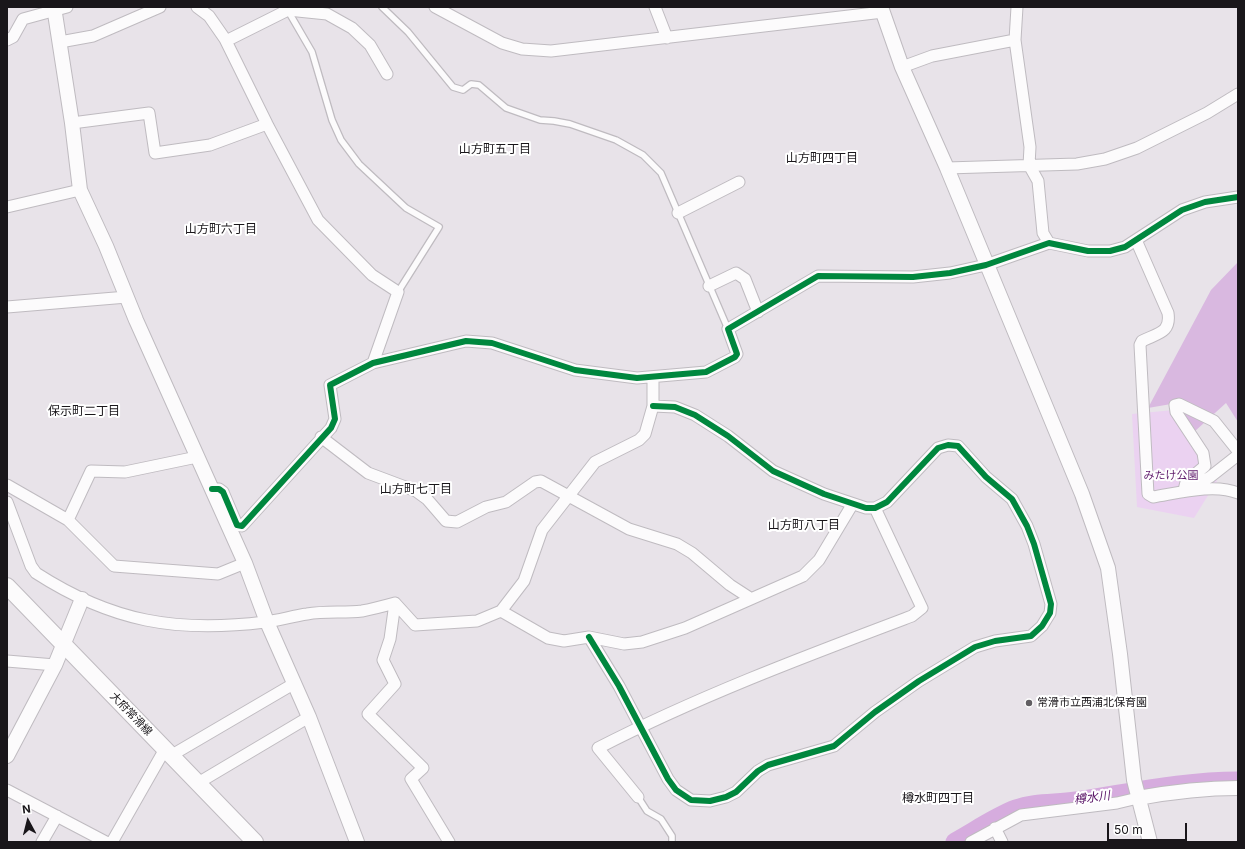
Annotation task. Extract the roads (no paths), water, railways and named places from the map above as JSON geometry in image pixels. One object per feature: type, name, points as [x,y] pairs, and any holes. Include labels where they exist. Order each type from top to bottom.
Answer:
[{"type":"main road","name":"大府常滑線","points":[[7,586],[255,842]]},
{"type":"street","points":[[60,42],[93,36],[160,7]]},
{"type":"street","points":[[196,7],[209,16],[226,41],[267,124],[318,220],[372,275],[398,292],[373,363]]},
{"type":"street","points":[[435,7],[502,43],[527,49],[560,50],[667,38],[882,9],[902,68],[947,168],[986,265],[1085,500],[1108,568],[1120,654],[1134,780],[1150,842]]},
{"type":"street","points":[[655,7],[667,38]]},
{"type":"street","points":[[1017,7],[1015,40],[1030,147],[1029,165],[1038,181],[1043,233],[1049,243]]},
{"type":"street","points":[[7,40],[13,37],[23,19],[58,8],[60,42],[80,190],[245,563],[267,622],[295,683],[357,842]]},
{"type":"street","points":[[226,41],[287,8],[327,14],[352,28],[370,44],[387,74]]},
{"type":"street","points":[[902,68],[932,56],[1015,40]]},
{"type":"street","points":[[947,168],[1091,162],[1122,154],[1207,113],[1238,94]]},
{"type":"street","points":[[72,123],[149,113],[155,153],[210,145],[267,124]]},
{"type":"street","points":[[678,213],[739,182]]},
{"type":"street","points":[[7,207],[80,190]]},
{"type":"street","points":[[212,489],[218,489],[223,492],[237,525],[242,526],[331,428],[335,419],[330,385],[373,363],[456,342],[485,341],[574,370],[623,377],[653,377],[706,372],[735,357],[737,354],[728,329],[818,276],[913,277],[950,273],[986,265],[1049,243],[1088,251],[1103,251],[1125,247],[1182,210],[1205,202],[1238,197]]},
{"type":"street","points":[[1136,240],[1168,313],[1170,324],[1167,328],[1142,341],[1139,351],[1148,494],[1153,498],[1197,486],[1210,478],[1238,455]]},
{"type":"street","points":[[709,286],[736,272],[745,279],[758,312]]},
{"type":"street","points":[[7,307],[127,297]]},
{"type":"street","points":[[395,603],[415,625],[477,621],[501,611],[524,581],[542,530],[595,462],[639,440],[645,434],[653,406],[653,377]]},
{"type":"street","points":[[1184,490],[1186,482],[1205,466],[1203,453],[1176,412],[1175,405],[1179,404],[1214,421],[1238,451]]},
{"type":"street","points":[[589,637],[619,686],[639,727],[676,790],[691,800],[703,802],[716,800],[736,792],[758,770],[768,765],[834,746],[875,712],[919,681],[975,648],[995,641],[1031,636],[1042,626],[1050,613],[1052,604],[1027,526],[1012,499],[986,477],[958,446],[948,445],[938,448],[924,460],[897,494],[887,502],[875,508],[866,508],[852,505],[773,472],[728,436],[695,415],[675,407],[653,406]]},
{"type":"street","points":[[322,437],[368,473],[416,491],[427,499],[446,521],[457,522],[486,506],[506,502],[535,482],[541,481],[629,529],[677,544],[692,553],[730,585],[750,598]]},
{"type":"street","points":[[68,520],[91,470],[125,472],[197,457]]},
{"type":"street","points":[[7,485],[68,520],[114,566],[218,574],[245,563]]},
{"type":"street","points":[[1184,490],[1223,489],[1238,493]]},
{"type":"street","points":[[8,505],[31,566],[36,573],[82,599],[130,617],[182,626],[223,626],[267,622],[308,613],[361,611],[395,603]]},
{"type":"street","points":[[501,611],[548,638],[564,641],[589,637],[610,642],[636,644],[685,628],[750,598],[803,576],[818,560],[852,505]]},
{"type":"street","points":[[638,797],[598,748],[639,727],[777,667],[912,616],[922,608],[875,508]]},
{"type":"street","points":[[7,756],[55,665],[82,599]]},
{"type":"street","points":[[395,603],[390,639],[383,660],[395,684],[368,714],[423,768],[411,779],[449,842]]},
{"type":"street","points":[[9,658],[55,665]]},
{"type":"street","points":[[112,842],[168,752],[295,683]]},
{"type":"street","points":[[198,783],[308,717]]},
{"type":"street","points":[[971,842],[1021,815],[1110,804],[1138,797],[1177,791],[1238,788]]},
{"type":"street","points":[[7,790],[106,842]]},
{"type":"street","points":[[42,842],[57,816]]},
{"type":"street","points":[[995,828],[1002,842]]},
{"type":"lane","points":[[382,7],[408,32],[453,87],[463,90],[471,84],[479,85],[506,108],[540,120],[554,121],[598,132],[643,155],[661,173],[728,329]]},
{"type":"lane","points":[[287,8],[312,52],[332,120],[341,140],[359,164],[406,208],[439,226],[398,292]]},
{"type":"lane","points":[[638,797],[647,811],[661,819],[672,836],[672,842]]},
{"type":"waterway","name":"樽水川","points":[[955,842],[1000,816],[1023,807],[1038,804],[1076,801],[1177,785],[1238,781]]},
{"type":"place","name":"常滑市立西浦北保育園","points":[[1029,703]]},
{"type":"district","name":"山方町五丁目","points":[[495,149]]},
{"type":"district","name":"山方町四丁目","points":[[822,158]]},
{"type":"district","name":"山方町六丁目","points":[[221,229]]},
{"type":"district","name":"保示町二丁目","points":[[84,411]]},
{"type":"district","name":"山方町七丁目","points":[[416,489]]},
{"type":"district","name":"山方町八丁目","points":[[804,525]]},
{"type":"district","name":"樽水町四丁目","points":[[938,798]]},
{"type":"park label","name":"みたけ公園","points":[[1171,476]]}]
